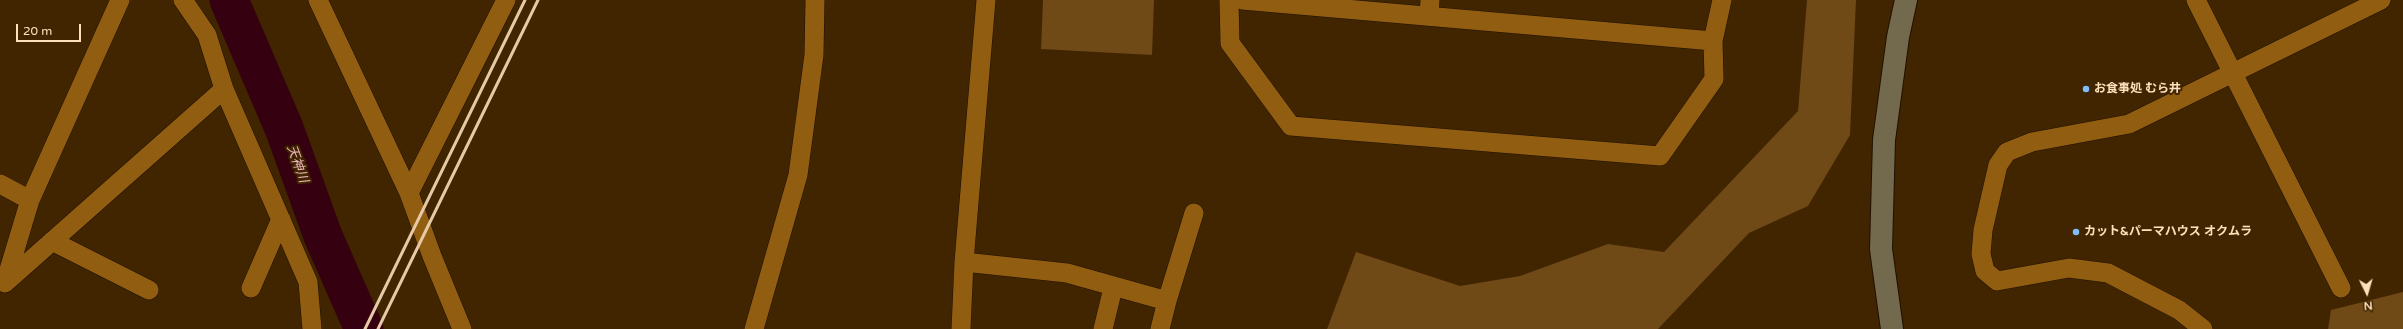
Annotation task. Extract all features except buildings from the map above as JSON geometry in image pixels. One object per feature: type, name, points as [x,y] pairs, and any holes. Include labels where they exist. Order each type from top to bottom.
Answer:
[{"type":"street","points":[[2,285],[30,200],[120,0]]},
{"type":"street","points":[[184,0],[207,35],[224,89],[308,282],[312,329]]},
{"type":"street","points":[[318,0],[410,193],[432,256],[462,329]]},
{"type":"street","points":[[410,193],[506,0]]},
{"type":"street","points":[[754,329],[798,175],[814,55],[815,0]]},
{"type":"street","points":[[961,329],[964,262],[986,0]]},
{"type":"street","points":[[1229,0],[1230,43],[1291,126],[1660,156],[1714,79],[1713,41],[1722,0]]},
{"type":"street","points":[[1242,0],[1430,8],[1713,41]]},
{"type":"street","points":[[1892,329],[1881,249],[1884,140],[1898,37],[1906,0]]},
{"type":"street","points":[[2196,0],[2232,74],[2342,288]]},
{"type":"street","points":[[2203,329],[2179,310],[2108,273],[2069,268],[1997,281],[1985,271],[1981,254],[1983,230],[1998,165],[2007,152],[2032,142],[2129,124],[2381,0]]},
{"type":"street","points":[[2,285],[224,89]]},
{"type":"street","points":[[0,184],[30,200]]},
{"type":"street","points":[[1160,329],[1194,213]]},
{"type":"street","points":[[252,288],[281,219]]},
{"type":"street","points":[[52,240],[149,290]]},
{"type":"street","points":[[964,262],[1067,273],[1112,288],[1167,301]]},
{"type":"street","points":[[1103,329],[1112,288]]},
{"type":"shaded area","points":[[1043,0],[1154,0],[1152,55],[1041,49]]},
{"type":"shaded area","points":[[1807,0],[1856,0],[1850,135],[1808,206],[1749,233],[1658,329],[1327,329],[1356,252],[1460,286],[1520,276],[1608,244],[1664,252],[1798,111]]},
{"type":"shaded area","points":[[2403,292],[2403,329],[2328,329],[2331,310]]},
{"type":"waterway","name":"天神川","points":[[229,0],[284,128],[323,236],[364,329]]},
{"type":"railway","points":[[365,329],[525,0]]},
{"type":"railway","points":[[378,329],[538,0]]},
{"type":"place","name":"お食事処 むら井","points":[[2086,89]]},
{"type":"place","name":"カット&パーマハウス オクムラ","points":[[2076,232]]}]
